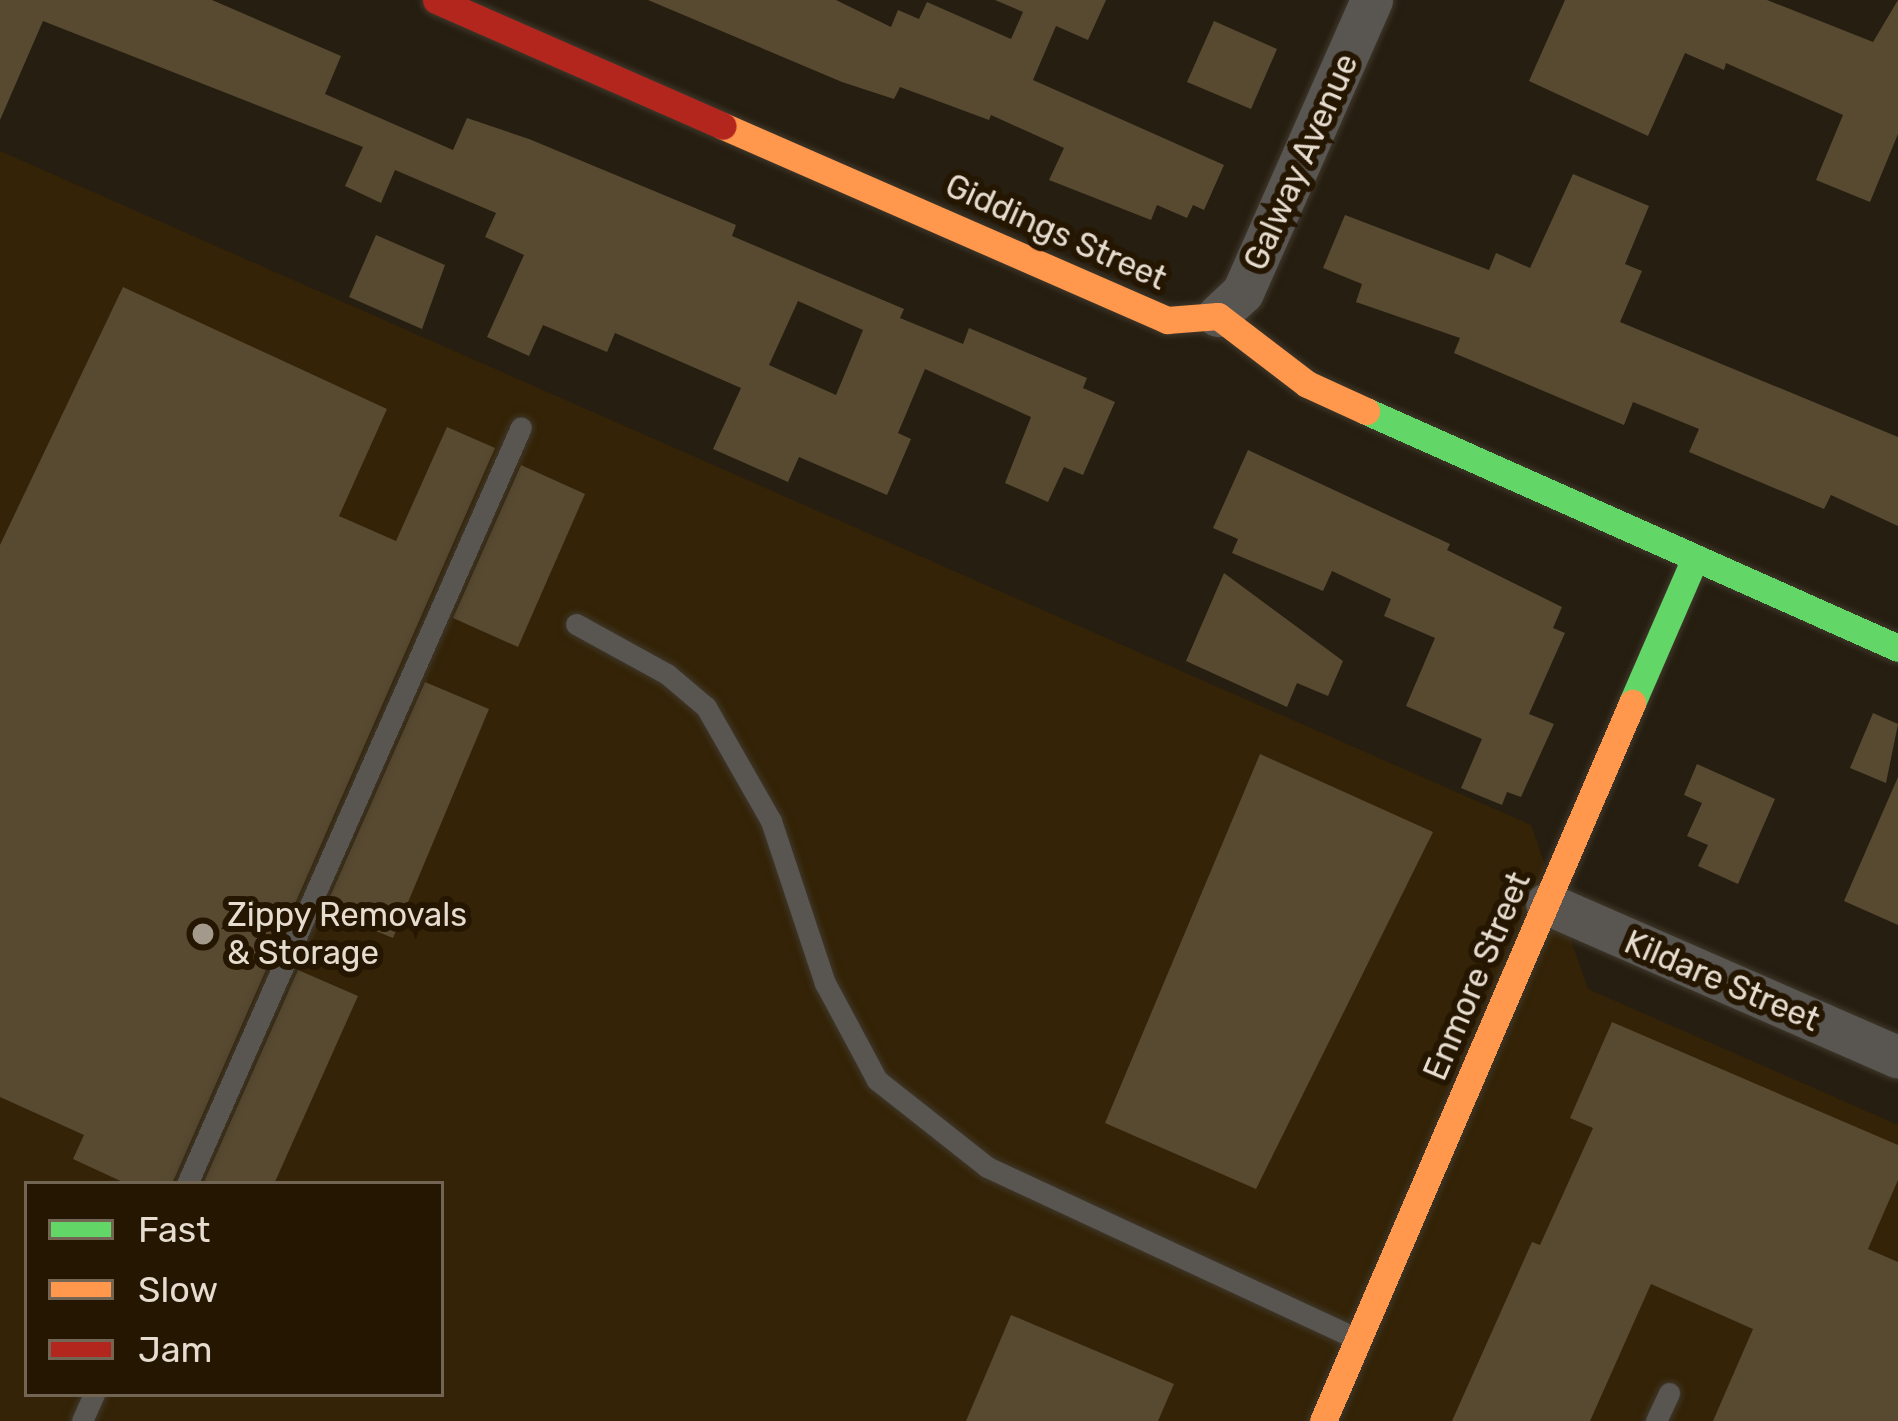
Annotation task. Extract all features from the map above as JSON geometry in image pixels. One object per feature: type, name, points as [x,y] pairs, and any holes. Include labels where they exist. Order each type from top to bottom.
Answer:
[{"type":"street","name":"Giddings Street","points":[[436,0],[1167,320],[1218,316]]},
{"type":"street","name":"Galway Avenue","points":[[1218,316],[1243,293],[1372,0]]},
{"type":"street","points":[[1218,316],[1307,384],[1898,648]]},
{"type":"street","name":"Enmore Street","points":[[1322,1421],[1695,558]]},
{"type":"street","name":"Kildare Street","points":[[1547,904],[1898,1057]]},
{"type":"lane","points":[[188,1181],[521,427]]},
{"type":"lane","points":[[576,624],[667,674],[706,707],[771,821],[825,983],[877,1080],[987,1167],[1358,1339]]},
{"type":"lane","points":[[1657,1421],[1670,1394]]},
{"type":"shaded area","points":[[0,151],[1531,825],[1588,989],[1898,1125],[1898,1421],[0,1421]]},
{"type":"building","points":[[0,0],[212,0],[341,56],[325,94],[453,150],[467,118],[529,139],[736,225],[732,236],[904,309],[900,318],[963,344],[969,328],[1087,378],[1083,388],[1115,402],[1083,475],[1064,467],[1048,502],[1005,483],[1031,417],[925,369],[898,433],[911,439],[887,495],[799,457],[788,482],[713,449],[741,388],[615,333],[607,352],[543,325],[529,356],[487,337],[524,255],[485,237],[496,213],[395,170],[381,203],[345,186],[363,147],[43,21],[0,120]],"holes":[[[798,301],[863,330],[836,395],[769,365]]]},
{"type":"building","points":[[648,0],[836,0],[891,27],[898,10],[919,19],[927,2],[1011,39],[1023,12],[995,0],[1106,0],[1088,40],[1056,26],[1033,80],[1224,165],[1204,210],[1193,205],[1187,218],[1157,205],[1151,220],[1049,180],[1064,148],[991,115],[989,120],[900,87],[894,99],[842,82]]},
{"type":"building","points":[[1565,0],[1767,0],[1873,42],[1898,0],[1898,134],[1870,202],[1816,180],[1843,115],[1726,63],[1724,70],[1685,53],[1648,136],[1529,81]]},
{"type":"building","points":[[1214,21],[1277,49],[1251,109],[1187,82]]},
{"type":"building","points":[[1573,174],[1649,206],[1625,264],[1642,271],[1620,322],[1898,437],[1898,526],[1831,495],[1824,509],[1689,452],[1699,429],[1633,402],[1624,425],[1454,353],[1460,338],[1356,302],[1362,284],[1323,268],[1345,215],[1489,270],[1496,253],[1530,268]]},
{"type":"building","points":[[376,235],[445,265],[422,329],[349,297]]},
{"type":"building","points":[[123,287],[387,409],[339,516],[396,541],[447,427],[495,448],[173,1181],[121,1181],[73,1159],[84,1135],[0,1097],[0,545]]},
{"type":"building","points":[[1248,450],[1450,544],[1447,550],[1562,607],[1553,628],[1565,633],[1529,714],[1554,724],[1521,797],[1507,792],[1502,805],[1461,788],[1482,739],[1406,706],[1435,638],[1384,616],[1391,599],[1332,571],[1323,591],[1232,553],[1238,539],[1213,528]]},
{"type":"building","points":[[521,465],[585,494],[518,647],[453,618]]},
{"type":"building","points":[[1224,573],[1343,661],[1328,696],[1297,683],[1287,707],[1186,661]]},
{"type":"building","points":[[425,682],[489,709],[393,938],[324,910]]},
{"type":"building","points":[[1873,713],[1898,724],[1886,783],[1850,768]]},
{"type":"building","points":[[1260,754],[1433,832],[1256,1189],[1105,1123]]},
{"type":"building","points":[[1697,764],[1775,799],[1738,884],[1698,866],[1708,845],[1687,836],[1702,803],[1684,795]]},
{"type":"building","points":[[1898,777],[1898,925],[1844,901]]},
{"type":"building","points":[[298,970],[358,996],[275,1181],[204,1181]]},
{"type":"building","points":[[1612,1022],[1898,1145],[1898,1180],[1868,1249],[1898,1262],[1898,1421],[1713,1421],[1753,1329],[1651,1284],[1590,1421],[1452,1421],[1532,1242],[1540,1245],[1593,1128],[1570,1118]]},
{"type":"building","points":[[1011,1315],[1174,1384],[1158,1421],[966,1421]]},
{"type":"traffic: fast","points":[[1366,411],[1898,648]]},
{"type":"traffic: fast","points":[[1632,703],[1695,558]]},
{"type":"traffic: slow","points":[[723,126],[1167,320],[1218,316],[1307,384],[1366,411]]},
{"type":"traffic: slow","points":[[1323,1421],[1632,703]]},
{"type":"traffic: jam","points":[[436,0],[723,126]]},
{"type":"place","name":"Zippy Removals & Storage","points":[[203,934]]}]
